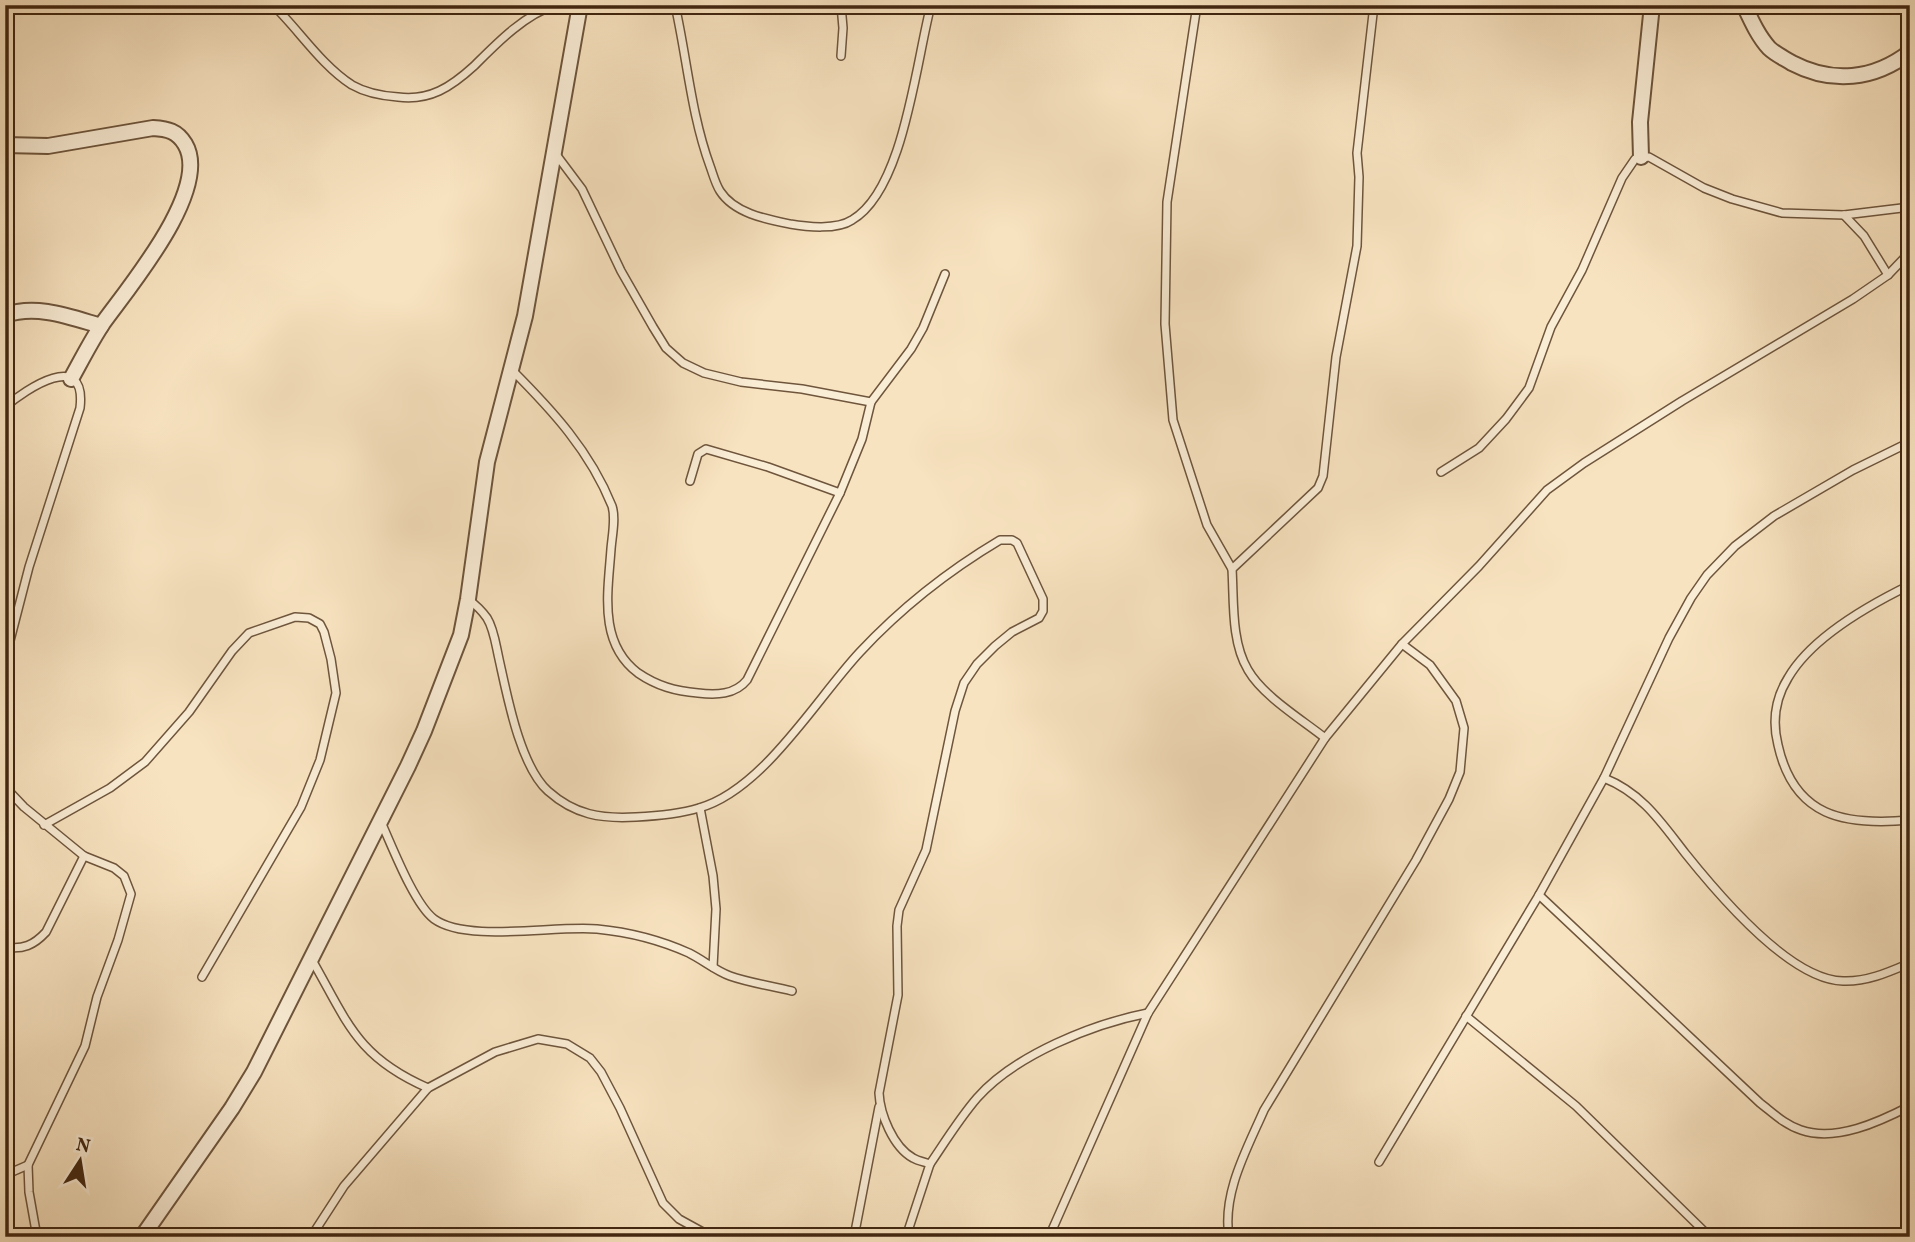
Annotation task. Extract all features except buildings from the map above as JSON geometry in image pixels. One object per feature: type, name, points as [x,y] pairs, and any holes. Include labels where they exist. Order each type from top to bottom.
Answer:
[{"type":"street","points":[[142,1237],[254,1072],[380,821],[433,709],[461,635],[487,462],[525,316],[580,5]]},
{"type":"street","points":[[1641,157],[1640,122],[1652,5]]},
{"type":"street","points":[[1744,5],[1771,50],[1812,72],[1838,77],[1867,74],[1884,69],[1910,52]]},
{"type":"street","points":[[5,145],[48,146],[153,128],[167,129],[177,134],[190,153],[190,166],[178,212],[156,252],[101,326],[71,379]]},
{"type":"street","points":[[5,315],[20,310],[43,311],[101,326]]},
{"type":"lane","points":[[273,5],[331,67],[353,85],[378,95],[405,98],[431,96],[448,87],[529,18],[555,5]]},
{"type":"lane","points":[[675,5],[704,149],[719,190],[727,200],[745,212],[792,225],[822,226],[850,222],[861,214],[887,177],[905,123],[931,5]]},
{"type":"lane","points":[[841,5],[841,57]]},
{"type":"lane","points":[[1197,5],[1167,202],[1165,324],[1172,420],[1207,525],[1232,569],[1238,643],[1247,670],[1261,687],[1325,737]]},
{"type":"lane","points":[[1232,569],[1313,494],[1323,476],[1336,357],[1357,246],[1357,153],[1374,5]]},
{"type":"lane","points":[[554,151],[582,188],[621,271],[653,327],[666,348],[683,363],[704,373],[741,382],[802,389],[871,402]]},
{"type":"lane","points":[[1441,472],[1479,449],[1529,388],[1551,327],[1582,270],[1622,178],[1630,164],[1641,157],[1649,157],[1663,163],[1679,175],[1732,200],[1782,213],[1844,215],[1910,207]]},
{"type":"lane","points":[[1844,215],[1864,236],[1888,275]]},
{"type":"lane","points":[[1049,1237],[1148,1013],[1325,737],[1402,644],[1479,566],[1547,490],[1625,437],[1853,299],[1888,275],[1910,252]]},
{"type":"lane","points":[[510,369],[555,414],[576,441],[590,462],[613,509],[608,603],[609,626],[616,649],[627,664],[652,683],[671,689],[708,694],[729,692],[742,686],[840,493],[862,439],[871,402],[911,349],[923,328],[945,274]]},
{"type":"lane","points":[[5,407],[41,381],[56,377],[71,379],[80,387],[80,408],[29,567],[5,660]]},
{"type":"lane","points":[[1379,1162],[1539,895],[1604,778],[1669,638],[1707,575],[1735,546],[1774,516],[1853,470],[1910,442]]},
{"type":"lane","points":[[690,481],[698,454],[706,449],[768,467],[840,493]]},
{"type":"lane","points":[[468,599],[489,621],[512,712],[531,766],[545,789],[562,803],[584,814],[618,818],[655,816],[700,808],[729,795],[786,743],[861,652],[937,580],[1000,540],[1012,540],[1017,544],[1043,599],[1043,611],[1039,618],[1012,632],[977,664],[964,683],[955,711],[926,850],[899,909],[898,995],[855,1237]]},
{"type":"lane","points":[[1910,585],[1882,598],[1808,652],[1788,678],[1776,704],[1774,730],[1786,773],[1795,789],[1813,804],[1833,816],[1848,819],[1885,822],[1910,820]]},
{"type":"lane","points":[[44,825],[110,788],[145,762],[189,712],[232,651],[249,633],[295,617],[309,618],[320,624],[327,642],[336,693],[320,761],[301,807],[202,977]]},
{"type":"lane","points":[[1229,1237],[1230,1196],[1264,1110],[1416,860],[1449,799],[1460,772],[1464,728],[1456,701],[1430,665],[1402,644]]},
{"type":"lane","points":[[1604,778],[1633,792],[1655,815],[1709,883],[1763,938],[1818,976],[1843,981],[1861,980],[1910,963]]},
{"type":"lane","points":[[5,787],[23,807],[84,856],[114,868],[124,876],[131,899],[97,997],[85,1046],[28,1165],[29,1192],[37,1237]]},
{"type":"lane","points":[[700,808],[713,876],[716,909],[713,967]]},
{"type":"lane","points":[[380,821],[422,906],[435,919],[461,929],[501,932],[559,928],[595,929],[627,934],[659,941],[689,953],[741,980],[792,991]]},
{"type":"lane","points":[[5,947],[25,947],[38,941],[46,932],[84,856]]},
{"type":"lane","points":[[1539,895],[1760,1104],[1783,1121],[1817,1134],[1833,1133],[1878,1121],[1910,1106]]},
{"type":"lane","points":[[310,958],[336,1006],[367,1050],[386,1066],[428,1088]]},
{"type":"lane","points":[[906,1237],[930,1164],[955,1125],[998,1077],[1031,1056],[1072,1037],[1127,1017],[1148,1013]]},
{"type":"lane","points":[[1466,1016],[1576,1106],[1710,1237]]},
{"type":"lane","points":[[311,1237],[344,1186],[428,1088],[495,1052],[538,1039],[580,1050],[590,1058],[601,1072],[620,1108],[663,1203],[679,1219],[710,1236]]},
{"type":"lane","points":[[879,1107],[900,1146],[911,1157],[930,1164]]},
{"type":"lane","points":[[5,1175],[28,1165]]}]
